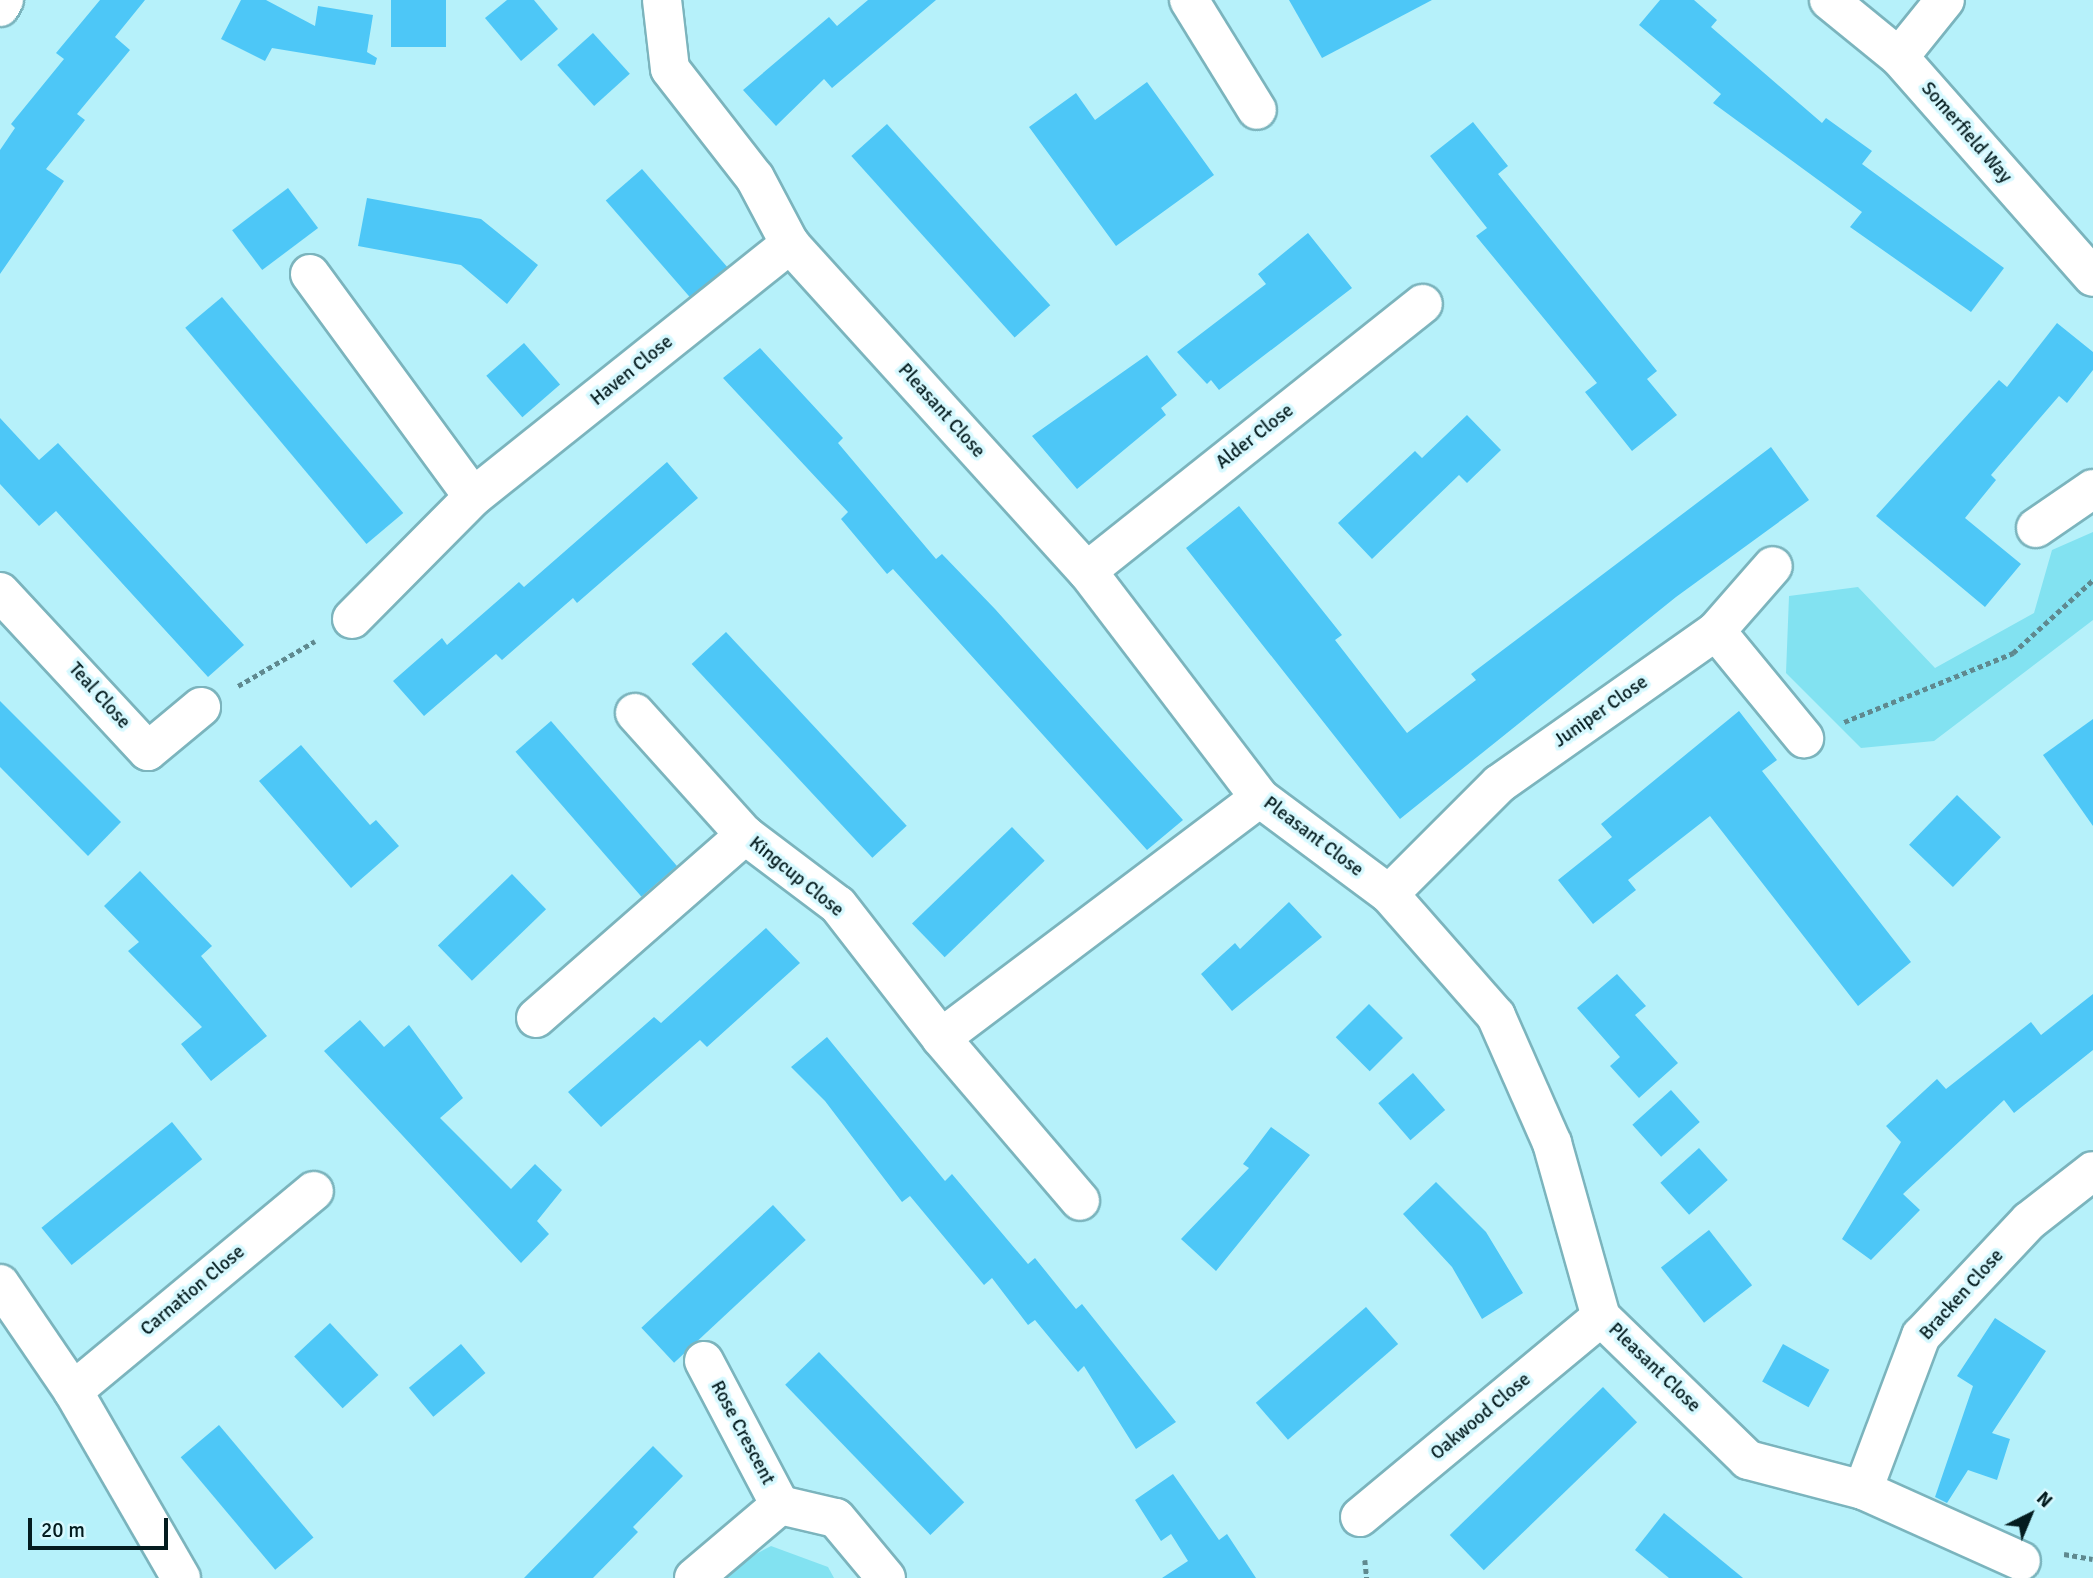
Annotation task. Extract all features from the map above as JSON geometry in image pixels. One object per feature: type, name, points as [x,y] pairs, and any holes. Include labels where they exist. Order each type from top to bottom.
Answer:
[{"type":"street","points":[[0,7],[4,0]]},
{"type":"street","name":"Pleasant Close","points":[[662,0],[670,69],[755,178],[790,244],[1087,571],[1260,798],[1390,894],[1496,1016],[1552,1143],[1601,1317],[1748,1460],[1863,1490],[2021,1561]]},
{"type":"street","points":[[1189,0],[1257,110]]},
{"type":"street","name":"Somerfield Way","points":[[1829,0],[1899,57],[2093,277]]},
{"type":"street","points":[[1899,57],[1945,0]]},
{"type":"street","name":"Haven Close","points":[[352,619],[473,497],[790,244]]},
{"type":"street","points":[[310,274],[473,497]]},
{"type":"street","name":"Alder Close","points":[[1087,571],[1423,304]]},
{"type":"street","points":[[2036,528],[2093,489]]},
{"type":"street","name":"Juniper Close","points":[[1390,894],[1499,784],[1716,631],[1773,566]]},
{"type":"street","name":"Teal Close","points":[[0,592],[148,751],[201,707]]},
{"type":"street","points":[[1716,631],[1804,738]]},
{"type":"street","points":[[635,713],[746,835]]},
{"type":"street","points":[[941,1038],[1260,798]]},
{"type":"street","name":"Kingcup Close","points":[[536,1018],[746,835],[838,905],[941,1038],[1080,1201]]},
{"type":"street","name":"Bracken Close","points":[[1863,1490],[1921,1336],[2029,1221],[2093,1171]]},
{"type":"street","name":"Carnation Close","points":[[73,1391],[314,1191]]},
{"type":"street","points":[[0,1284],[73,1391],[181,1578]]},
{"type":"street","name":"Oakwood Close","points":[[1360,1517],[1601,1317]]},
{"type":"street","name":"Rose Crescent","points":[[704,1362],[780,1505],[836,1518],[886,1578]]},
{"type":"street","name":"Rose Crescent","points":[[694,1578],[780,1505]]},
{"type":"path","points":[[1804,738],[2013,653],[2093,580]]},
{"type":"path","points":[[201,707],[352,619]]},
{"type":"shaded area","points":[[2093,532],[2093,620],[1934,741],[1861,748],[1786,673],[1789,596],[1858,587],[1935,668],[2034,613],[2052,550]]},
{"type":"shaded area","points":[[771,1546],[828,1567],[834,1578],[711,1578]]},
{"type":"building","points":[[100,0],[145,0],[115,37],[130,50],[77,114],[85,120],[46,169],[64,181],[0,274],[0,150],[15,128],[11,124],[64,59],[56,53]]},
{"type":"building","points":[[241,0],[266,0],[315,26],[318,6],[373,15],[367,52],[377,58],[375,65],[272,48],[265,61],[221,39]]},
{"type":"building","points":[[391,0],[446,0],[446,47],[391,47]]},
{"type":"building","points":[[507,0],[534,0],[558,29],[521,61],[485,18]]},
{"type":"building","points":[[868,0],[936,0],[832,88],[824,79],[776,126],[743,90],[829,17],[837,26]]},
{"type":"building","points":[[1289,0],[1432,0],[1322,58]]},
{"type":"building","points":[[1660,0],[1694,0],[1717,20],[1711,27],[1822,123],[1826,118],[1872,151],[1862,164],[2004,268],[1971,312],[1850,227],[1862,212],[1713,103],[1721,94],[1639,25]]},
{"type":"building","points":[[593,33],[630,74],[594,106],[557,65]]},
{"type":"building","points":[[1147,82],[1214,175],[1116,246],[1029,127],[1076,93],[1095,120]]},
{"type":"building","points":[[1473,122],[1508,166],[1498,174],[1657,371],[1647,379],[1677,415],[1632,451],[1585,392],[1597,383],[1476,236],[1487,228],[1430,156]]},
{"type":"building","points":[[887,124],[1050,305],[1015,337],[851,156]]},
{"type":"building","points":[[642,169],[727,267],[691,299],[606,200]]},
{"type":"building","points":[[288,188],[318,228],[262,270],[232,230]]},
{"type":"building","points":[[367,198],[481,219],[538,265],[507,304],[461,265],[358,246]]},
{"type":"building","points":[[1308,233],[1352,288],[1219,390],[1211,380],[1207,384],[1177,352],[1266,284],[1258,274]]},
{"type":"building","points":[[222,297],[403,513],[366,544],[185,328]]},
{"type":"building","points":[[2057,323],[2093,352],[2093,370],[2067,403],[2059,396],[1991,475],[1996,480],[1965,518],[2021,564],[1985,607],[1876,516],[1999,380],[2007,387]]},
{"type":"building","points":[[524,343],[560,385],[522,417],[486,376]]},
{"type":"building","points":[[760,348],[843,438],[838,443],[936,559],[942,554],[995,609],[1183,820],[1147,850],[893,569],[887,574],[841,519],[848,512],[723,378]]},
{"type":"building","points":[[1147,355],[1177,395],[1161,408],[1166,415],[1077,489],[1032,436]]},
{"type":"building","points":[[1467,415],[1501,450],[1467,483],[1459,475],[1372,559],[1338,523],[1415,451],[1422,458]]},
{"type":"building","points":[[0,418],[39,460],[58,443],[244,645],[208,677],[56,511],[39,526],[0,484]]},
{"type":"building","points":[[1771,447],[1809,500],[1676,597],[1400,819],[1186,548],[1239,506],[1342,635],[1335,640],[1407,733],[1476,680],[1471,674]]},
{"type":"building","points":[[667,462],[698,498],[577,603],[573,598],[502,660],[496,654],[424,716],[393,681],[442,638],[447,645],[519,582],[524,587]]},
{"type":"building","points":[[726,632],[907,826],[872,858],[692,664]]},
{"type":"building","points":[[0,701],[121,822],[88,856],[0,767]]},
{"type":"building","points":[[1739,711],[1777,760],[1762,771],[1911,962],[1858,1006],[1710,816],[1628,880],[1636,890],[1593,924],[1558,880],[1612,837],[1601,824]]},
{"type":"building","points":[[2093,719],[2093,826],[2043,755]]},
{"type":"building","points":[[551,721],[677,866],[641,897],[516,752]]},
{"type":"building","points":[[301,745],[370,825],[376,820],[399,846],[351,888],[259,781]]},
{"type":"building","points":[[1957,795],[2001,837],[1953,887],[1909,845]]},
{"type":"building","points":[[1012,827],[1045,861],[945,957],[912,924]]},
{"type":"building","points":[[140,871],[212,946],[201,956],[267,1036],[211,1081],[181,1044],[202,1027],[128,951],[139,942],[104,906]]},
{"type":"building","points":[[512,874],[546,909],[472,981],[438,946]]},
{"type":"building","points":[[1289,902],[1322,937],[1232,1011],[1201,974],[1235,943],[1240,949]]},
{"type":"building","points":[[766,928],[800,963],[707,1047],[700,1040],[601,1127],[568,1092],[654,1017],[661,1023]]},
{"type":"building","points":[[1617,974],[1646,1006],[1635,1015],[1678,1063],[1639,1098],[1610,1066],[1620,1057],[1577,1008]]},
{"type":"building","points":[[2093,994],[2093,1050],[2014,1113],[2004,1100],[1903,1194],[1920,1210],[1871,1260],[1842,1239],[1901,1142],[1886,1126],[1937,1079],[1946,1089],[2031,1022],[2041,1035]]},
{"type":"building","points":[[1369,1004],[1403,1038],[1370,1071],[1336,1037]]},
{"type":"building","points":[[360,1020],[384,1047],[409,1025],[463,1098],[440,1118],[511,1189],[535,1164],[562,1190],[537,1221],[549,1234],[521,1263],[324,1051]]},
{"type":"building","points":[[827,1037],[945,1181],[952,1174],[1028,1264],[1035,1258],[1076,1309],[1082,1304],[1176,1422],[1136,1449],[1084,1366],[1078,1372],[1035,1320],[1028,1325],[992,1278],[984,1285],[910,1196],[902,1202],[825,1101],[791,1067]]},
{"type":"building","points":[[1413,1073],[1445,1110],[1410,1140],[1378,1103]]},
{"type":"building","points":[[1671,1090],[1700,1122],[1661,1157],[1632,1125]]},
{"type":"building","points":[[172,1122],[202,1159],[72,1265],[41,1228]]},
{"type":"building","points":[[1271,1127],[1310,1155],[1216,1271],[1181,1239],[1249,1168],[1243,1164]]},
{"type":"building","points":[[1699,1148],[1728,1180],[1689,1215],[1660,1183]]},
{"type":"building","points":[[1436,1182],[1486,1232],[1523,1293],[1482,1319],[1452,1267],[1403,1214]]},
{"type":"building","points":[[773,1205],[806,1240],[674,1363],[641,1328]]},
{"type":"building","points":[[1709,1230],[1752,1285],[1704,1323],[1661,1268]]},
{"type":"building","points":[[1366,1307],[1398,1344],[1288,1440],[1256,1403]]},
{"type":"building","points":[[1995,1318],[2046,1351],[1992,1433],[2010,1439],[1997,1480],[1968,1470],[1947,1503],[1935,1497],[1973,1386],[1957,1376]]},
{"type":"building","points":[[330,1323],[378,1375],[343,1408],[294,1356]]},
{"type":"building","points":[[461,1344],[485,1373],[433,1417],[409,1388]]},
{"type":"building","points":[[1783,1344],[1829,1370],[1809,1407],[1762,1382]]},
{"type":"building","points":[[819,1352],[964,1502],[930,1535],[785,1385]]},
{"type":"building","points":[[1603,1387],[1637,1422],[1484,1570],[1450,1535]]},
{"type":"building","points":[[219,1425],[313,1538],[275,1570],[181,1457]]},
{"type":"building","points":[[653,1446],[683,1476],[633,1527],[638,1532],[593,1578],[524,1578]]},
{"type":"building","points":[[1173,1474],[1219,1540],[1227,1534],[1256,1578],[1162,1578],[1188,1561],[1171,1534],[1161,1541],[1135,1500]]},
{"type":"building","points":[[1664,1513],[1743,1578],[1669,1578],[1635,1550]]}]
